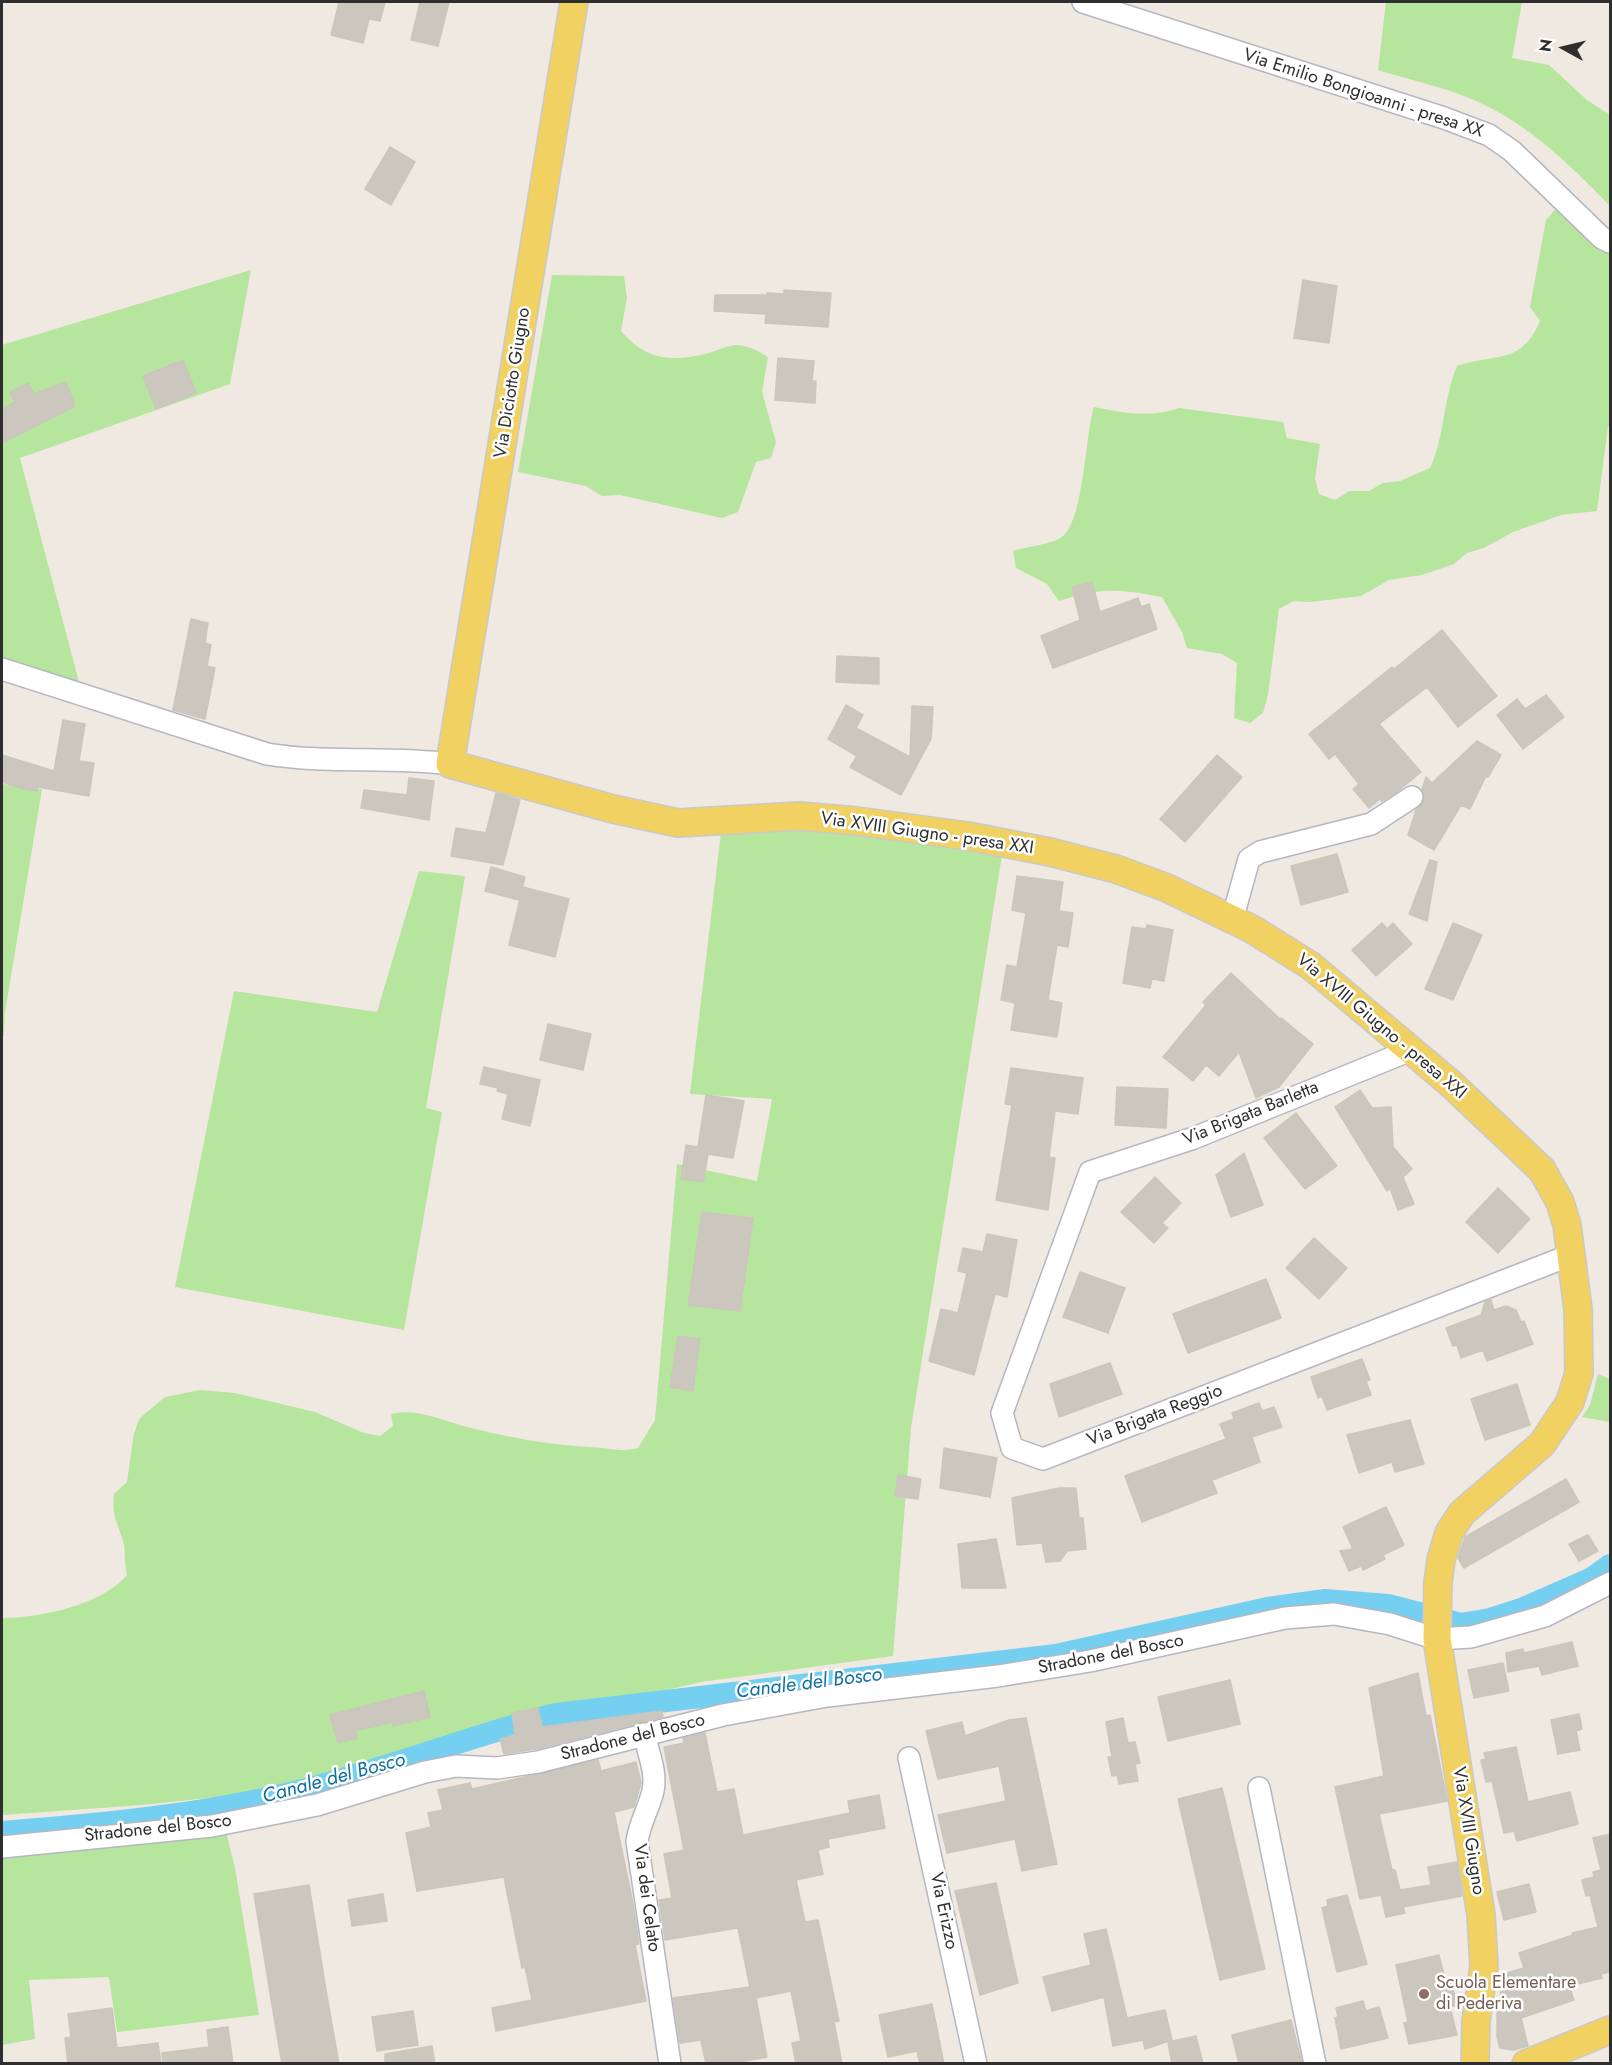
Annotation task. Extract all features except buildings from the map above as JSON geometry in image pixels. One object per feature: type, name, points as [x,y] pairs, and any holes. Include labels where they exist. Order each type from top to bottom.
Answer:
[{"type":"main road","name":"Via Diciotto Giugno","points":[[450,764],[574,2]]},
{"type":"main road","name":"Via XVIII Giugno - presa XXI","points":[[450,764],[613,809],[678,823],[800,816],[968,836],[1050,852],[1136,877],[1232,920],[1285,949],[1311,966],[1411,1050],[1495,1123],[1542,1170],[1560,1202],[1571,1255],[1580,1342],[1579,1373],[1570,1402],[1542,1444],[1462,1513],[1449,1533],[1441,1560],[1438,1599]]},
{"type":"main road","name":"Via XVIII Giugno","points":[[1438,1599],[1437,1633],[1481,1916],[1484,1966],[1476,2021],[1475,2064]]},
{"type":"main road","points":[[1526,2064],[1611,2030]]},
{"type":"street","name":"Via Emilio Bongioanni - presa XX","points":[[1083,2],[1444,118],[1490,135],[1512,151],[1602,238],[1611,242]]},
{"type":"street","points":[[2,669],[267,754],[298,759],[418,760],[450,764]]},
{"type":"street","points":[[1232,920],[1249,860],[1260,852],[1371,824],[1412,797]]},
{"type":"street","name":"Via Brigata Barletta","points":[[1090,1172],[1194,1138],[1411,1050]]},
{"type":"street","name":"Via Brigata Reggio","points":[[1090,1172],[1002,1413],[1012,1448],[1043,1459],[1571,1255]]},
{"type":"street","name":"Stradone del Bosco","points":[[2,1847],[212,1826],[317,1805],[425,1772],[456,1766],[498,1768],[537,1762],[723,1715],[826,1696],[988,1677],[1090,1661],[1285,1618],[1334,1614],[1437,1633],[1488,1633],[1545,1616],[1611,1583]]},
{"type":"street","name":"Via dei Celato","points":[[644,1734],[653,1775],[653,1791],[640,1820],[637,1841],[670,2064]]},
{"type":"street","name":"Via Erizzo","points":[[909,1758],[976,2064]]},
{"type":"street","points":[[1259,1788],[1315,2064]]},
{"type":"green space","points":[[1386,2],[1522,2],[1512,58],[1549,65],[1587,100],[1610,115],[1610,206],[1547,146],[1513,121],[1474,100],[1451,91],[1378,70]]},
{"type":"green space","points":[[1558,206],[1610,255],[1610,427],[1608,427],[1597,511],[1561,515],[1513,532],[1484,548],[1467,553],[1454,564],[1422,575],[1389,580],[1361,596],[1310,602],[1294,601],[1279,609],[1268,695],[1263,713],[1250,723],[1234,718],[1237,663],[1222,654],[1187,648],[1182,632],[1162,597],[1134,592],[1099,591],[1059,601],[1047,584],[1016,568],[1013,551],[1058,539],[1069,528],[1079,496],[1094,407],[1147,414],[1179,408],[1283,422],[1287,438],[1320,444],[1315,479],[1319,494],[1335,500],[1349,491],[1369,491],[1383,483],[1400,481],[1430,468],[1439,443],[1449,391],[1457,366],[1516,351],[1532,335],[1540,321],[1530,307],[1546,220]]},
{"type":"green space","points":[[251,270],[230,384],[20,458],[85,705],[2,677],[2,345]]},
{"type":"green space","points":[[552,275],[624,276],[627,298],[621,331],[638,347],[657,356],[689,357],[738,345],[746,346],[768,357],[762,392],[776,442],[771,458],[756,462],[738,512],[722,518],[620,495],[602,496],[586,486],[518,472]]},
{"type":"green space","points":[[2,784],[42,789],[5,1012],[4,1036],[2,1036]]},
{"type":"green space","points":[[722,824],[819,824],[1002,855],[911,1428],[893,1656],[701,1682],[646,1695],[564,1727],[515,1738],[452,1740],[423,1745],[378,1763],[332,1777],[245,1794],[142,1805],[2,1815],[2,1618],[34,1616],[69,1608],[102,1594],[127,1575],[124,1545],[114,1514],[114,1494],[127,1482],[134,1433],[140,1418],[165,1397],[200,1390],[235,1393],[315,1412],[364,1433],[380,1436],[393,1426],[391,1414],[402,1412],[423,1414],[475,1429],[532,1441],[619,1450],[638,1448],[655,1420],[677,1164],[757,1181],[772,1099],[690,1094]]},
{"type":"green space","points":[[419,871],[465,876],[426,1108],[442,1112],[404,1330],[175,1287],[234,991],[377,1012]]},
{"type":"green space","points":[[1598,1374],[1610,1379],[1610,1422],[1582,1417],[1590,1405]]},
{"type":"green space","points":[[225,1828],[235,1868],[259,2015],[117,2032],[109,1977],[29,1980],[35,2039],[2,2045],[2,1846]]},
{"type":"waterway","name":"Canale del Bosco","points":[[2,1832],[162,1816],[282,1795],[351,1777],[556,1714],[1056,1655],[1268,1608],[1325,1600],[1388,1605],[1461,1624],[1490,1619],[1521,1609],[1592,1578],[1610,1565]]},
{"type":"place","name":"Scuola Elementare di Pederiva","points":[[1424,1994]]}]
